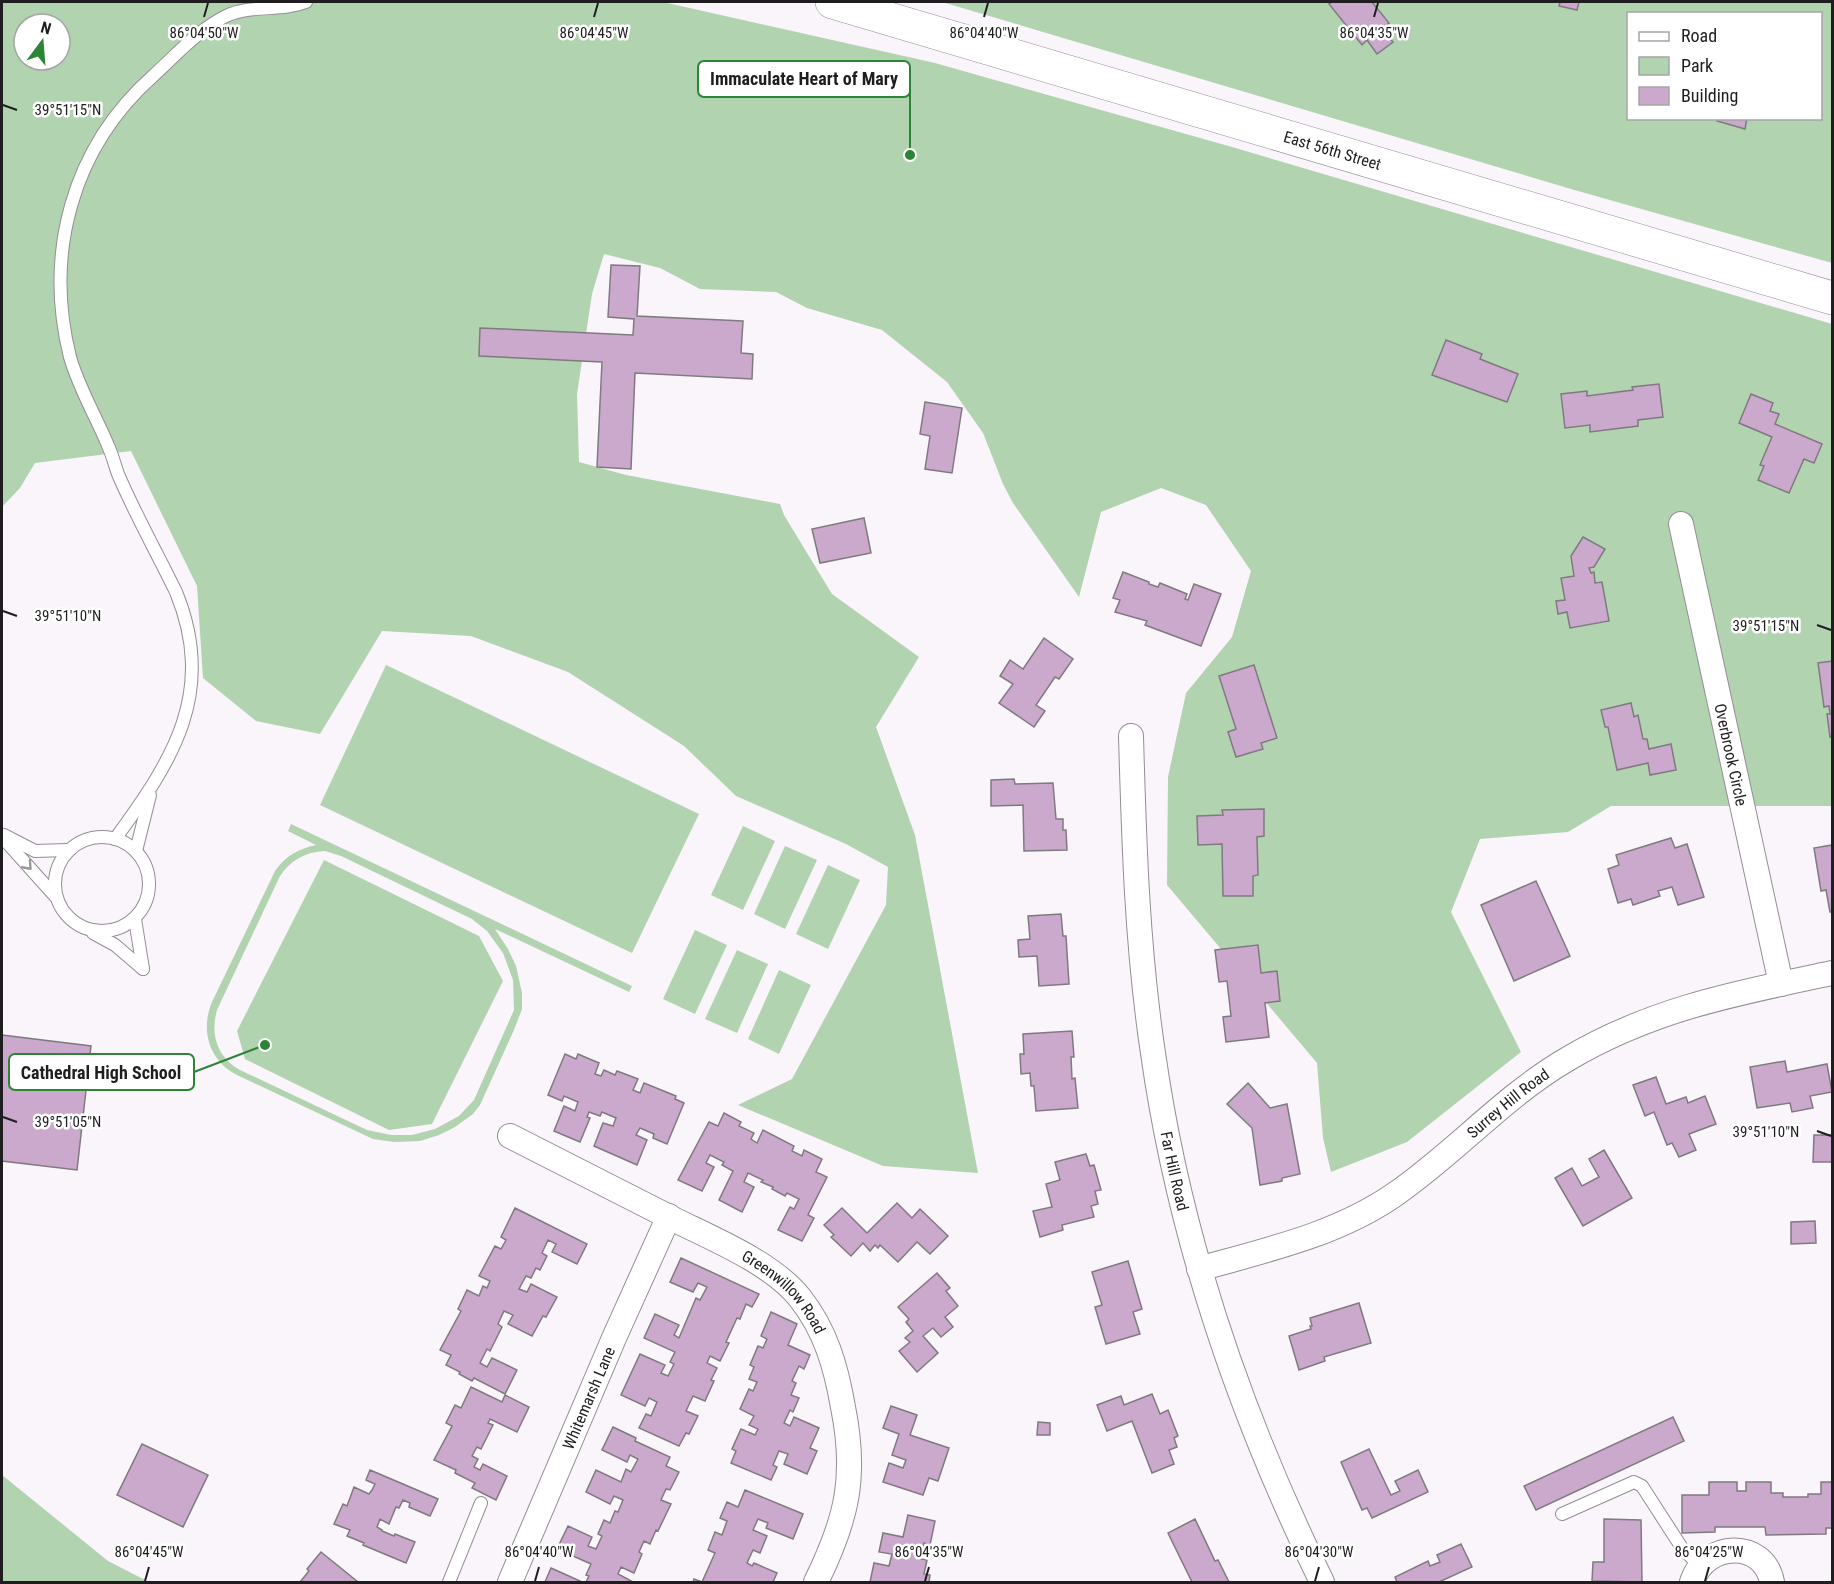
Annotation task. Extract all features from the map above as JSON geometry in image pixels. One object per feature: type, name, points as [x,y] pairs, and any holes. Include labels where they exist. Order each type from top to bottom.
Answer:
[{"type":"main road","name":"East 56th Street","points":[[832,2],[1833,298]]},
{"type":"street","name":"Overbrook Circle","points":[[1681,524],[1781,984]]},
{"type":"street","name":"Far Hill Road","points":[[1131,736],[1137,907],[1148,1016],[1169,1147],[1199,1269],[1233,1372],[1288,1510],[1322,1582]]},
{"type":"street","name":"Surrey Hill Road","points":[[1199,1269],[1326,1231],[1394,1196],[1532,1084],[1565,1061],[1608,1037],[1681,1008],[1833,973]]},
{"type":"street","name":"Greenwillow Road","points":[[510,1137],[669,1216],[777,1275],[811,1313],[830,1350],[836,1369],[848,1433],[849,1483],[847,1502],[839,1531],[816,1582]]},
{"type":"street","name":"Whitemarsh Lane","points":[[510,1582],[614,1338],[669,1216]]},
{"type":"street","points":[[1696,1574],[1715,1554],[1728,1550],[1742,1551],[1765,1566],[1772,1582]]},
{"type":"lane","points":[[115,839],[152,788],[174,744],[187,706],[193,670],[192,647],[184,612],[176,592],[118,473],[71,358],[61,299],[61,258],[66,224],[73,196],[92,151],[131,96],[208,28],[226,16],[237,12],[292,6],[306,2]]},
{"type":"lane","points":[[136,851],[152,788]]},
{"type":"lane","points":[[2,835],[35,851],[68,850]]},
{"type":"lane","points":[[2,835],[55,896],[67,918],[115,945],[143,969],[135,919]]},
{"type":"lane","points":[[55,896],[54,879],[59,863],[68,850],[78,843],[90,838],[102,837],[126,843],[136,851],[149,878],[149,893],[144,907],[135,919],[113,931],[88,930]]},
{"type":"lane","points":[[1562,1514],[1634,1482],[1642,1486],[1696,1574]]},
{"type":"lane","points":[[449,1582],[481,1503]]},
{"type":"green space","points":[[2,2],[663,2],[935,63],[1232,147],[1832,324],[1832,806],[1611,806],[1568,832],[1480,839],[1451,912],[1521,1052],[1407,1142],[1331,1172],[1323,1138],[1317,1063],[1167,885],[1168,777],[1186,693],[1232,637],[1251,571],[1206,505],[1161,488],[1101,512],[1079,597],[1013,503],[983,433],[947,382],[882,330],[807,308],[776,292],[700,289],[660,268],[604,254],[592,294],[577,394],[579,462],[626,475],[780,504],[784,515],[832,594],[919,657],[876,727],[915,835],[978,1173],[883,1166],[738,1105],[792,1079],[886,905],[888,867],[846,844],[736,796],[684,746],[568,672],[471,636],[382,631],[320,734],[256,721],[203,678],[197,586],[131,451],[35,463],[20,488],[2,507]]},
{"type":"green space","points":[[942,2],[1832,2],[1832,263],[1571,189]]},
{"type":"green space","points":[[386,665],[699,814],[632,953],[320,805]]},
{"type":"green space","points":[[291,824],[632,986],[629,992],[495,929],[516,966],[522,993],[522,1009],[480,1105],[473,1114],[439,1135],[420,1141],[394,1142],[373,1139],[227,1069],[214,1053],[207,1034],[208,1013],[212,1002],[275,871],[293,854],[316,845],[288,831]],"holes":[[[325,851],[341,856],[472,919],[487,931],[503,953],[513,980],[514,1010],[474,1100],[459,1116],[435,1129],[412,1135],[391,1135],[367,1130],[240,1070],[226,1059],[217,1044],[214,1028],[217,1010],[280,876],[294,861],[311,853]]]},
{"type":"green space","points":[[743,826],[775,841],[743,910],[711,895]]},
{"type":"green space","points":[[785,846],[817,860],[785,929],[754,914]]},
{"type":"green space","points":[[324,860],[479,936],[503,981],[432,1124],[389,1130],[245,1059],[237,1031]]},
{"type":"green space","points":[[828,865],[860,880],[828,949],[796,934]]},
{"type":"green space","points":[[695,930],[727,945],[695,1014],[663,999]]},
{"type":"green space","points":[[737,950],[768,964],[737,1033],[705,1019]]},
{"type":"green space","points":[[779,970],[811,985],[779,1054],[748,1039]]},
{"type":"green space","points":[[2,1475],[108,1561],[149,1582],[2,1582]]},
{"type":"building","points":[[1332,2],[1372,2],[1389,23],[1382,28],[1393,42],[1377,54],[1367,40],[1362,45],[1329,4]]},
{"type":"building","points":[[1560,2],[1579,2],[1577,10],[1559,6]]},
{"type":"building","points":[[1717,120],[1747,120],[1745,129]]},
{"type":"building","points":[[611,265],[640,266],[637,316],[743,321],[741,353],[753,354],[752,379],[635,373],[631,469],[597,467],[602,362],[479,356],[480,328],[633,335],[634,319],[608,317]]},
{"type":"building","points":[[1446,340],[1482,354],[1480,359],[1518,374],[1507,402],[1432,375]]},
{"type":"building","points":[[1659,384],[1663,417],[1638,420],[1638,426],[1590,432],[1590,425],[1565,428],[1561,394],[1587,391],[1587,396]]},
{"type":"building","points":[[1751,394],[1773,403],[1770,411],[1779,414],[1775,424],[1822,444],[1814,463],[1804,459],[1789,493],[1758,480],[1764,466],[1760,465],[1772,437],[1739,423]]},
{"type":"building","points":[[925,402],[962,408],[952,473],[925,469],[930,436],[920,434]]},
{"type":"building","points":[[864,518],[871,553],[820,563],[812,529]]},
{"type":"building","points":[[1583,537],[1605,549],[1594,567],[1589,568],[1591,573],[1594,572],[1595,583],[1602,582],[1609,621],[1570,628],[1567,612],[1558,614],[1556,601],[1565,600],[1561,578],[1574,576],[1571,556]]},
{"type":"building","points":[[1123,572],[1149,582],[1149,584],[1158,587],[1160,583],[1187,594],[1185,599],[1188,600],[1194,584],[1221,594],[1201,646],[1145,625],[1147,621],[1115,612],[1120,600],[1113,598]]},
{"type":"building","points":[[1044,638],[1073,659],[1059,679],[1055,677],[1036,705],[1045,711],[1034,727],[999,703],[1013,684],[1000,676],[1010,660],[1023,669]]},
{"type":"building","points":[[1832,661],[1832,736],[1830,737],[1827,714],[1830,714],[1829,706],[1824,707],[1818,663]]},
{"type":"building","points":[[1254,665],[1277,738],[1261,743],[1263,749],[1236,757],[1228,732],[1236,729],[1219,676]]},
{"type":"building","points":[[1631,703],[1634,717],[1638,715],[1643,739],[1647,739],[1649,749],[1671,744],[1676,770],[1650,775],[1648,763],[1617,770],[1608,727],[1605,727],[1601,710]]},
{"type":"building","points":[[1014,779],[1015,784],[1053,783],[1056,819],[1063,819],[1067,850],[1024,851],[1023,805],[991,806],[991,780]]},
{"type":"building","points":[[1264,809],[1264,836],[1257,837],[1258,875],[1253,876],[1253,896],[1223,896],[1222,844],[1198,845],[1197,816],[1223,815],[1222,810]]},
{"type":"building","points":[[1671,838],[1675,848],[1687,844],[1704,897],[1678,905],[1672,887],[1658,891],[1660,896],[1633,905],[1631,899],[1618,903],[1608,869],[1619,865],[1616,855]]},
{"type":"building","points":[[1832,845],[1832,912],[1830,912],[1826,890],[1821,891],[1814,848]]},
{"type":"building","points":[[1536,881],[1570,956],[1514,981],[1481,905]]},
{"type":"building","points":[[1061,914],[1063,936],[1066,936],[1069,984],[1039,986],[1037,956],[1019,957],[1018,940],[1030,939],[1028,916]]},
{"type":"building","points":[[1258,945],[1261,973],[1277,971],[1280,1001],[1265,1003],[1269,1037],[1226,1042],[1223,1017],[1231,1016],[1227,981],[1219,982],[1215,950]]},
{"type":"building","points":[[1072,1031],[1074,1057],[1071,1057],[1072,1079],[1075,1078],[1078,1108],[1036,1111],[1034,1086],[1031,1086],[1030,1073],[1021,1074],[1020,1054],[1024,1054],[1023,1034]]},
{"type":"building","points":[[2,1035],[91,1046],[77,1170],[2,1161]]},
{"type":"building","points":[[565,1054],[576,1059],[578,1054],[599,1063],[595,1074],[601,1076],[604,1070],[615,1075],[617,1071],[638,1079],[633,1090],[640,1093],[644,1083],[676,1096],[675,1099],[684,1103],[667,1144],[653,1138],[654,1134],[640,1128],[636,1135],[647,1140],[637,1165],[594,1146],[603,1123],[613,1126],[616,1118],[602,1112],[600,1116],[589,1112],[587,1117],[590,1118],[580,1142],[554,1131],[564,1106],[575,1111],[578,1102],[564,1096],[562,1101],[548,1095]]},
{"type":"building","points":[[1785,1061],[1787,1072],[1827,1064],[1832,1092],[1810,1096],[1813,1108],[1792,1112],[1790,1103],[1757,1108],[1750,1067]]},
{"type":"building","points":[[1656,1077],[1666,1104],[1686,1097],[1688,1103],[1705,1096],[1716,1124],[1689,1134],[1696,1150],[1679,1157],[1672,1143],[1667,1145],[1654,1112],[1645,1116],[1633,1085]]},
{"type":"building","points":[[1248,1083],[1270,1108],[1287,1104],[1300,1174],[1282,1178],[1282,1181],[1260,1185],[1252,1128],[1227,1104]]},
{"type":"building","points":[[724,1113],[741,1122],[739,1126],[754,1133],[751,1139],[757,1143],[763,1130],[794,1146],[792,1151],[802,1156],[804,1150],[822,1159],[816,1172],[827,1177],[808,1215],[814,1218],[802,1241],[778,1230],[790,1207],[794,1209],[799,1199],[787,1193],[785,1196],[761,1182],[763,1180],[748,1173],[744,1182],[754,1187],[742,1212],[719,1200],[733,1171],[722,1165],[724,1162],[710,1155],[706,1163],[714,1167],[702,1191],[678,1180],[709,1122],[718,1126]]},
{"type":"building","points":[[1814,1135],[1832,1135],[1832,1162],[1813,1162]]},
{"type":"building","points":[[1604,1150],[1632,1198],[1583,1226],[1555,1178],[1572,1168],[1582,1186],[1599,1177],[1589,1159]]},
{"type":"building","points":[[1086,1154],[1090,1166],[1094,1165],[1101,1190],[1095,1191],[1098,1204],[1091,1206],[1094,1217],[1062,1225],[1063,1230],[1040,1237],[1033,1211],[1052,1207],[1046,1184],[1060,1180],[1055,1162]]},
{"type":"building","points":[[897,1203],[912,1218],[920,1209],[948,1236],[930,1254],[917,1242],[898,1262],[880,1245],[878,1248],[875,1245],[870,1251],[863,1243],[851,1256],[831,1237],[834,1235],[824,1225],[842,1208],[867,1233]]},
{"type":"building","points":[[515,1208],[587,1244],[577,1264],[552,1252],[556,1244],[548,1240],[542,1253],[547,1256],[540,1270],[536,1268],[531,1278],[526,1276],[519,1289],[527,1292],[531,1284],[557,1297],[532,1336],[508,1324],[513,1315],[504,1311],[498,1324],[502,1327],[490,1351],[487,1349],[480,1363],[487,1367],[492,1358],[517,1370],[505,1394],[474,1378],[472,1381],[459,1374],[460,1372],[446,1365],[451,1355],[440,1350],[461,1311],[458,1309],[467,1290],[479,1296],[483,1286],[487,1288],[490,1281],[479,1276],[495,1246],[501,1249],[506,1240],[501,1237]]},
{"type":"building","points":[[1815,1221],[1816,1243],[1791,1244],[1791,1222]]},
{"type":"building","points":[[681,1258],[759,1294],[752,1307],[746,1304],[740,1319],[737,1318],[720,1361],[710,1356],[707,1363],[717,1368],[711,1380],[714,1381],[705,1401],[693,1396],[686,1411],[698,1416],[689,1434],[686,1433],[679,1446],[639,1428],[646,1414],[651,1416],[657,1402],[649,1398],[645,1406],[621,1395],[640,1354],[665,1365],[661,1373],[668,1376],[674,1364],[670,1362],[675,1352],[644,1338],[655,1314],[679,1325],[674,1335],[679,1338],[696,1298],[700,1300],[707,1287],[698,1283],[693,1292],[670,1282]]},
{"type":"building","points":[[1128,1261],[1142,1309],[1133,1312],[1140,1334],[1106,1344],[1095,1307],[1102,1305],[1092,1272]]},
{"type":"building","points":[[937,1273],[950,1288],[946,1291],[958,1306],[945,1317],[953,1327],[941,1337],[933,1328],[923,1336],[938,1353],[917,1372],[899,1351],[910,1342],[905,1338],[913,1331],[906,1322],[909,1319],[898,1307]]},
{"type":"building","points":[[1359,1303],[1371,1343],[1324,1357],[1325,1361],[1299,1370],[1289,1336],[1311,1329],[1310,1318]]},
{"type":"building","points":[[771,1312],[797,1324],[788,1345],[810,1355],[804,1369],[799,1366],[792,1381],[796,1383],[791,1395],[799,1398],[793,1412],[790,1410],[784,1423],[790,1426],[794,1417],[819,1428],[810,1448],[817,1451],[807,1474],[784,1464],[788,1454],[779,1451],[773,1465],[777,1467],[771,1480],[731,1463],[736,1451],[732,1449],[741,1429],[755,1435],[758,1429],[749,1425],[754,1416],[740,1409],[749,1389],[753,1391],[757,1382],[749,1379],[754,1367],[750,1365],[758,1346],[763,1348],[767,1339],[761,1336]]},
{"type":"building","points":[[471,1387],[502,1402],[505,1395],[529,1407],[517,1432],[490,1419],[488,1423],[493,1425],[481,1449],[477,1447],[472,1456],[478,1459],[474,1467],[480,1470],[483,1464],[507,1476],[496,1500],[472,1488],[475,1483],[455,1473],[456,1470],[434,1460],[452,1426],[446,1423],[455,1405],[461,1408]]},
{"type":"building","points":[[1152,1394],[1160,1414],[1168,1410],[1178,1436],[1174,1438],[1177,1447],[1169,1450],[1174,1464],[1152,1473],[1132,1421],[1107,1431],[1097,1405],[1121,1396],[1124,1405]]},
{"type":"building","points":[[891,1406],[917,1415],[910,1435],[949,1448],[938,1481],[929,1478],[923,1495],[883,1482],[889,1463],[903,1468],[906,1460],[892,1455],[899,1434],[883,1428]]},
{"type":"building","points":[[1673,1417],[1684,1441],[1536,1510],[1524,1486]]},
{"type":"building","points":[[1038,1422],[1050,1423],[1050,1435],[1037,1435]]},
{"type":"building","points":[[613,1427],[636,1438],[635,1441],[670,1457],[666,1466],[679,1472],[670,1490],[666,1489],[661,1500],[671,1504],[650,1544],[644,1541],[639,1552],[642,1554],[634,1573],[621,1567],[618,1574],[633,1582],[586,1582],[589,1576],[586,1575],[591,1564],[557,1549],[568,1526],[592,1537],[588,1546],[596,1549],[602,1536],[598,1534],[604,1520],[610,1523],[615,1511],[618,1512],[623,1500],[614,1496],[610,1504],[586,1492],[596,1470],[621,1482],[626,1469],[631,1472],[638,1459],[630,1455],[627,1462],[602,1450]]},
{"type":"building","points":[[142,1444],[208,1475],[183,1527],[117,1495]]},
{"type":"building","points":[[1369,1449],[1391,1495],[1400,1491],[1395,1481],[1418,1470],[1428,1492],[1372,1518],[1367,1508],[1362,1510],[1341,1462]]},
{"type":"building","points":[[370,1470],[438,1499],[430,1516],[409,1507],[410,1503],[403,1500],[399,1508],[396,1507],[389,1524],[380,1519],[377,1527],[382,1531],[415,1542],[406,1563],[363,1545],[364,1543],[347,1536],[350,1530],[334,1524],[343,1504],[347,1506],[354,1487],[369,1494],[372,1490],[375,1484],[366,1480]]},
{"type":"building","points":[[1709,1482],[1737,1482],[1737,1491],[1746,1491],[1746,1482],[1771,1482],[1771,1493],[1783,1493],[1783,1497],[1808,1497],[1808,1494],[1821,1494],[1821,1482],[1832,1482],[1832,1528],[1826,1528],[1826,1534],[1766,1535],[1765,1527],[1715,1527],[1715,1532],[1682,1533],[1682,1495],[1709,1495]]},
{"type":"building","points":[[745,1490],[803,1514],[793,1539],[766,1528],[768,1523],[758,1519],[753,1530],[767,1536],[760,1553],[753,1550],[747,1563],[752,1566],[754,1563],[777,1573],[773,1582],[702,1582],[715,1553],[708,1550],[715,1532],[722,1535],[727,1521],[720,1518],[727,1502],[738,1507]]},
{"type":"building","points":[[908,1515],[935,1521],[930,1545],[924,1543],[921,1559],[927,1560],[924,1574],[930,1575],[929,1582],[870,1582],[874,1563],[889,1566],[892,1554],[879,1552],[883,1533],[903,1537]]},
{"type":"building","points":[[1195,1519],[1215,1561],[1218,1560],[1229,1582],[1192,1582],[1168,1533]]},
{"type":"building","points":[[1604,1519],[1641,1520],[1642,1582],[1592,1581],[1593,1562],[1604,1562]]},
{"type":"building","points":[[1461,1544],[1472,1567],[1439,1582],[1397,1582],[1395,1577],[1428,1561],[1430,1566],[1440,1562],[1437,1555]]},
{"type":"building","points":[[321,1552],[358,1582],[300,1582]]},
{"type":"building","points":[[551,1568],[580,1581],[545,1582]]},
{"type":"place","name":"Immaculate Heart of Mary","points":[[910,155]]},
{"type":"place","name":"Cathedral High School","points":[[265,1045]]}]
